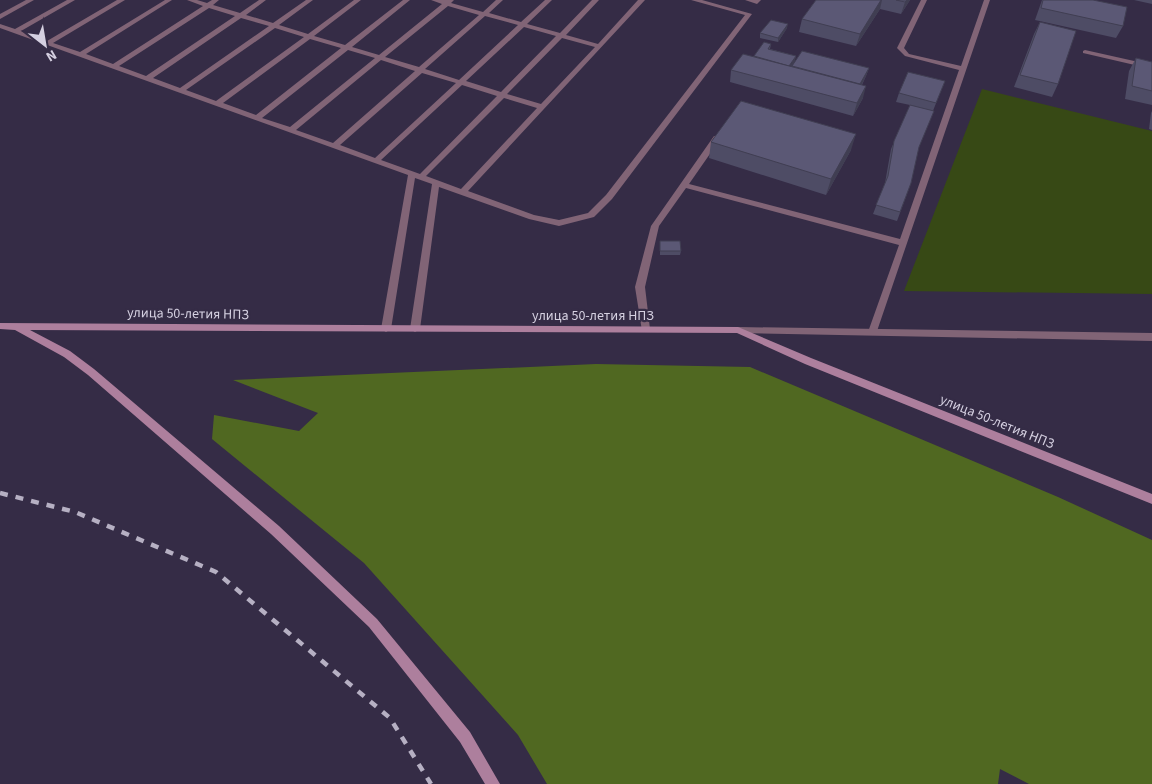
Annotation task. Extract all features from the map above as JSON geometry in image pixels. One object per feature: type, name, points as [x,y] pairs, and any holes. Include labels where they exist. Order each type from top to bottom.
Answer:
[{"type":"street","points":[[0,17],[31,0]]},
{"type":"street","points":[[16,31],[72,0]]},
{"type":"street","points":[[48,43],[122,0]]},
{"type":"street","points":[[80,55],[169,0]]},
{"type":"street","points":[[190,0],[542,107]]},
{"type":"street","points":[[114,67],[216,0]]},
{"type":"street","points":[[147,79],[263,0]]},
{"type":"street","points":[[181,91],[310,0]]},
{"type":"street","points":[[217,104],[358,0]]},
{"type":"street","points":[[257,118],[407,0]]},
{"type":"street","points":[[434,0],[449,2],[484,14],[599,46]]},
{"type":"street","points":[[334,146],[500,0]]},
{"type":"street","points":[[376,161],[548,0]]},
{"type":"street","points":[[421,177],[596,0]]},
{"type":"street","points":[[463,192],[642,0]]},
{"type":"street","points":[[0,26],[532,217],[559,223],[591,215],[609,197],[749,14],[694,0]]},
{"type":"street","points":[[748,0],[757,2],[758,0]]},
{"type":"street","points":[[924,0],[900,48],[907,55],[963,69]]},
{"type":"street","points":[[873,332],[987,0]]},
{"type":"street","points":[[292,130],[449,2]]},
{"type":"street","points":[[1085,52],[1152,67]]},
{"type":"street","points":[[645,330],[640,287],[655,226],[721,132]]},
{"type":"street","points":[[386,329],[412,174]]},
{"type":"street","points":[[415,329],[436,182]]},
{"type":"street","points":[[684,185],[903,243]]},
{"type":"street","name":"улица 50-летия НПЗ","points":[[0,326],[738,330],[808,361],[1152,499]]},
{"type":"street","points":[[15,326],[67,354],[91,372],[275,530],[373,623],[465,737],[493,784]]},
{"type":"street","points":[[738,330],[1152,337]]},
{"type":"green space","points":[[982,89],[1152,131],[1152,294],[904,291]]},
{"type":"green space","points":[[596,364],[750,367],[1058,497],[1152,540],[1152,784],[1029,784],[1000,769],[998,784],[547,784],[518,735],[364,563],[212,439],[214,415],[299,431],[318,413],[233,380]]},
{"type":"building","points":[[816,0],[881,0],[860,34],[802,19]]},
{"type":"building","points":[[1043,0],[1093,0],[1127,7],[1123,26],[1041,8]]},
{"type":"building","points":[[771,20],[788,24],[778,38],[760,33]]},
{"type":"building","points":[[1040,22],[1076,31],[1058,84],[1020,75]]},
{"type":"building","points":[[764,42],[771,44],[768,49],[796,56],[789,66],[754,56]]},
{"type":"building","points":[[802,51],[869,68],[860,84],[792,66]]},
{"type":"building","points":[[743,54],[866,86],[857,103],[731,70]]},
{"type":"building","points":[[1136,58],[1152,62],[1152,91],[1132,86]]},
{"type":"building","points":[[908,72],[945,81],[936,103],[899,93]]},
{"type":"building","points":[[741,101],[856,134],[831,179],[711,142]]},
{"type":"building","points":[[910,105],[934,111],[919,147],[911,183],[900,212],[876,205],[888,176],[894,141]]},
{"type":"building","points":[[660,241],[680,241],[681,251],[660,251]]},
{"type":"railway","points":[[0,493],[75,512],[216,572],[390,718],[431,784]]}]
